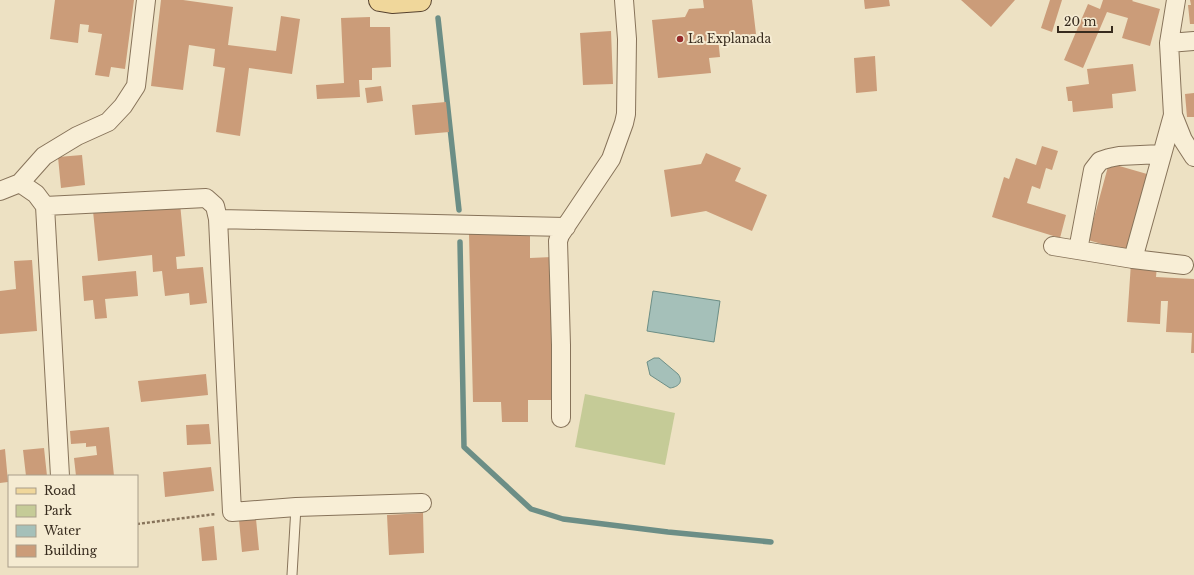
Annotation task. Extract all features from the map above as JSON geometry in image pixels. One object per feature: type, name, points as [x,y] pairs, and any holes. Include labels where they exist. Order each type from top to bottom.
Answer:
[{"type":"main road","points":[[380,0],[392,2],[420,0]]},
{"type":"street","points":[[0,191],[20,183],[44,156],[77,136],[108,122],[123,106],[136,86],[146,0]]},
{"type":"street","points":[[561,418],[561,345],[557,246],[559,238],[611,159],[626,118],[627,39],[624,0]]},
{"type":"street","points":[[1176,0],[1169,43],[1173,115],[1183,140],[1194,156]]},
{"type":"street","points":[[1169,43],[1194,41]]},
{"type":"street","points":[[1133,259],[1173,115]]},
{"type":"street","points":[[1078,250],[1093,170],[1100,161],[1119,156],[1162,154]]},
{"type":"street","points":[[20,183],[36,194],[45,206],[60,475]]},
{"type":"street","points":[[45,206],[206,198],[215,206],[218,219],[232,512],[296,507],[422,503]]},
{"type":"street","points":[[218,219],[566,227]]},
{"type":"street","points":[[1053,246],[1133,259],[1184,265]]},
{"type":"lane","points":[[292,575],[296,507]]},
{"type":"path","points":[[138,524],[232,512]]},
{"type":"green space","points":[[585,394],[675,413],[665,465],[575,447]]},
{"type":"water","points":[[653,291],[720,301],[714,342],[647,331]]},
{"type":"water","points":[[654,358],[659,358],[678,374],[680,377],[680,382],[678,385],[670,388],[650,375],[647,362]]},
{"type":"building","points":[[55,0],[134,0],[125,69],[111,67],[109,77],[95,75],[102,34],[88,32],[89,25],[80,24],[78,43],[50,39]]},
{"type":"building","points":[[161,0],[183,0],[233,7],[228,45],[276,51],[281,16],[300,19],[292,74],[249,68],[240,136],[216,132],[225,68],[213,66],[215,49],[189,45],[183,90],[151,86]]},
{"type":"building","name":"La Explanada","points":[[703,0],[752,0],[756,34],[718,38],[720,57],[709,58],[711,73],[658,78],[652,20],[685,17],[689,9],[704,8]]},
{"type":"building","points":[[864,0],[889,0],[890,6],[865,9]]},
{"type":"building","points":[[961,0],[1015,0],[991,27]]},
{"type":"building","points":[[1050,0],[1062,0],[1052,32],[1041,28]]},
{"type":"building","points":[[1103,0],[1133,0],[1132,1],[1160,9],[1150,46],[1122,38],[1128,18],[1107,12],[1083,68],[1064,60],[1088,4],[1100,9]]},
{"type":"building","points":[[1190,0],[1194,0],[1194,24],[1190,24],[1188,5],[1191,5]]},
{"type":"building","points":[[370,17],[370,27],[390,27],[391,67],[372,68],[372,80],[359,80],[360,97],[317,99],[316,85],[344,83],[341,18]]},
{"type":"building","points":[[611,31],[613,84],[583,85],[580,33]]},
{"type":"building","points":[[875,56],[877,91],[856,93],[854,58]]},
{"type":"building","points":[[1133,64],[1136,91],[1112,94],[1113,108],[1073,112],[1072,101],[1068,101],[1066,87],[1089,84],[1087,69]]},
{"type":"building","points":[[381,86],[383,101],[367,103],[365,88]]},
{"type":"building","points":[[1194,93],[1194,117],[1187,117],[1185,94]]},
{"type":"building","points":[[446,102],[449,132],[415,135],[412,105]]},
{"type":"building","points":[[1042,146],[1058,151],[1052,170],[1046,168],[1040,189],[1032,186],[1027,203],[1066,215],[1060,238],[992,217],[1004,177],[1009,179],[1016,158],[1036,165]]},
{"type":"building","points":[[706,153],[741,168],[735,181],[767,195],[752,231],[706,211],[671,217],[664,170],[701,164]]},
{"type":"building","points":[[82,155],[85,185],[61,188],[58,157]]},
{"type":"building","points":[[1109,163],[1147,174],[1126,251],[1088,240]]},
{"type":"building","points":[[180,203],[185,256],[176,257],[177,269],[203,267],[207,303],[190,305],[189,293],[165,296],[162,271],[153,272],[152,255],[98,261],[93,211]]},
{"type":"building","points":[[530,233],[530,258],[552,257],[555,400],[528,400],[528,422],[502,422],[501,402],[473,402],[469,234]]},
{"type":"building","points":[[32,260],[37,331],[0,334],[0,291],[16,289],[14,261]]},
{"type":"building","points":[[1131,263],[1157,265],[1156,277],[1194,279],[1194,353],[1191,353],[1192,333],[1166,332],[1168,301],[1161,301],[1160,324],[1127,322]]},
{"type":"building","points":[[136,271],[138,296],[105,299],[107,318],[95,319],[93,300],[84,301],[82,276]]},
{"type":"building","points":[[206,374],[208,395],[141,402],[138,381]]},
{"type":"building","points":[[209,424],[211,444],[187,445],[186,425]]},
{"type":"building","points":[[109,427],[114,475],[76,475],[74,458],[97,455],[96,446],[86,447],[86,443],[71,444],[70,431]]},
{"type":"building","points":[[44,448],[47,475],[26,475],[23,450]]},
{"type":"building","points":[[5,449],[8,482],[0,483],[0,450]]},
{"type":"building","points":[[211,467],[214,491],[165,497],[163,472]]},
{"type":"building","points":[[423,513],[424,553],[389,555],[387,515]]},
{"type":"building","points":[[256,519],[259,550],[242,552],[239,520]]},
{"type":"building","points":[[214,526],[217,560],[202,561],[199,528]]},
{"type":"waterway","points":[[438,18],[459,210]]},
{"type":"waterway","points":[[460,242],[464,447],[531,509],[563,519],[668,532],[771,542]]},
{"type":"place","name":"La Explanada","points":[[680,39]]}]
